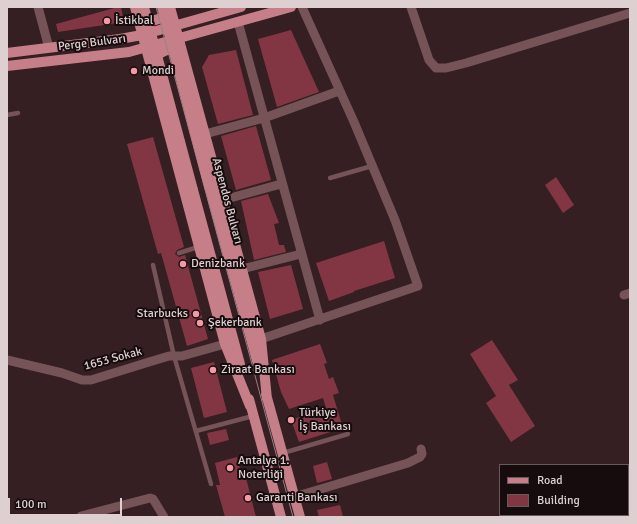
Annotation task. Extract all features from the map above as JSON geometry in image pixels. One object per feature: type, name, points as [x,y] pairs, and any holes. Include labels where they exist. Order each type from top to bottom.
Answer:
[{"type":"main road","name":"Aspendos Bulvarı","points":[[162,7],[209,186],[300,517]]},
{"type":"main road","points":[[138,9],[141,19],[150,22],[159,20],[168,15],[170,7]]},
{"type":"main road","points":[[170,7],[261,339],[268,399]]},
{"type":"main road","name":"Perge Bulvarı","points":[[7,66],[129,52],[291,7]]},
{"type":"main road","name":"Perge Bulvarı","points":[[7,53],[142,35],[234,8]]},
{"type":"main road","points":[[138,9],[142,35],[226,344],[250,406]]},
{"type":"main road","points":[[138,9],[193,190],[281,517]]},
{"type":"main road","points":[[152,69],[152,59],[168,49],[178,51],[184,57]]},
{"type":"street","points":[[38,7],[49,48]]},
{"type":"street","points":[[261,339],[418,286],[395,220],[302,7]]},
{"type":"street","points":[[412,7],[429,60],[436,68],[446,68],[460,65],[630,13]]},
{"type":"street","points":[[238,22],[320,320]]},
{"type":"street","points":[[205,134],[264,118],[339,91]]},
{"type":"street","points":[[223,200],[282,184]]},
{"type":"street","points":[[242,269],[301,254]]},
{"type":"street","name":"1653 Sokak","points":[[7,360],[62,372],[82,380],[90,380],[149,362],[174,356],[182,356],[226,344]]},
{"type":"street","points":[[294,497],[408,462],[420,457],[422,454],[421,449]]},
{"type":"street","points":[[81,516],[150,498],[154,499],[164,517]]},
{"type":"lane","points":[[7,115],[18,114]]},
{"type":"lane","points":[[330,178],[372,166]]},
{"type":"lane","points":[[179,253],[199,247]]},
{"type":"lane","points":[[153,265],[174,356],[211,484]]},
{"type":"lane","points":[[196,431],[253,416]]},
{"type":"lane","points":[[282,453],[348,434]]},
{"type":"building","points":[[121,7],[124,22],[58,32],[56,24]]},
{"type":"building","points":[[291,30],[319,92],[277,107],[258,39]]},
{"type":"building","points":[[236,50],[253,115],[218,124],[202,67],[209,55]]},
{"type":"building","points":[[256,126],[271,180],[236,190],[221,136]]},
{"type":"building","points":[[153,137],[184,247],[177,250],[175,254],[179,257],[185,255],[208,339],[187,346],[161,253],[158,254],[127,144]]},
{"type":"building","points":[[556,177],[574,205],[563,213],[545,185]]},
{"type":"building","points":[[268,194],[279,223],[274,224],[279,245],[284,245],[286,252],[254,260],[241,201]]},
{"type":"building","points":[[384,241],[395,278],[354,291],[329,301],[316,263]]},
{"type":"building","points":[[291,265],[303,309],[270,319],[258,272]]},
{"type":"building","points":[[492,340],[518,380],[509,385],[535,426],[511,442],[486,403],[496,396],[470,354]]},
{"type":"building","points":[[320,344],[327,363],[324,364],[329,379],[333,377],[339,393],[333,395],[343,428],[299,442],[291,420],[326,408],[323,398],[289,409],[281,392],[272,360]]},
{"type":"building","points":[[214,362],[227,412],[204,418],[191,368]]},
{"type":"building","points":[[226,429],[229,440],[210,445],[207,433]]},
{"type":"building","points":[[237,457],[243,480],[246,478],[256,517],[225,517],[216,485],[220,485],[215,463]]},
{"type":"building","points":[[327,462],[332,479],[317,483],[313,466]]},
{"type":"building","points":[[340,505],[343,517],[319,517],[317,510]]},
{"type":"tram line","points":[[156,7],[293,517]]},
{"type":"place","name":"İstikbal","points":[[107,21]]},
{"type":"place","name":"Mondi","points":[[134,71]]},
{"type":"place","name":"Denizbank","points":[[183,264]]},
{"type":"place","name":"Starbucks","points":[[196,314]]},
{"type":"place","name":"Şekerbank","points":[[200,323]]},
{"type":"place","name":"Ziraat Bankası","points":[[213,370]]},
{"type":"place","name":"Türkiye İş Bankası","points":[[291,420]]},
{"type":"place","name":"Antalya 1. Noterliği","points":[[230,468]]},
{"type":"place","name":"Garanti Bankası","points":[[248,498]]}]
